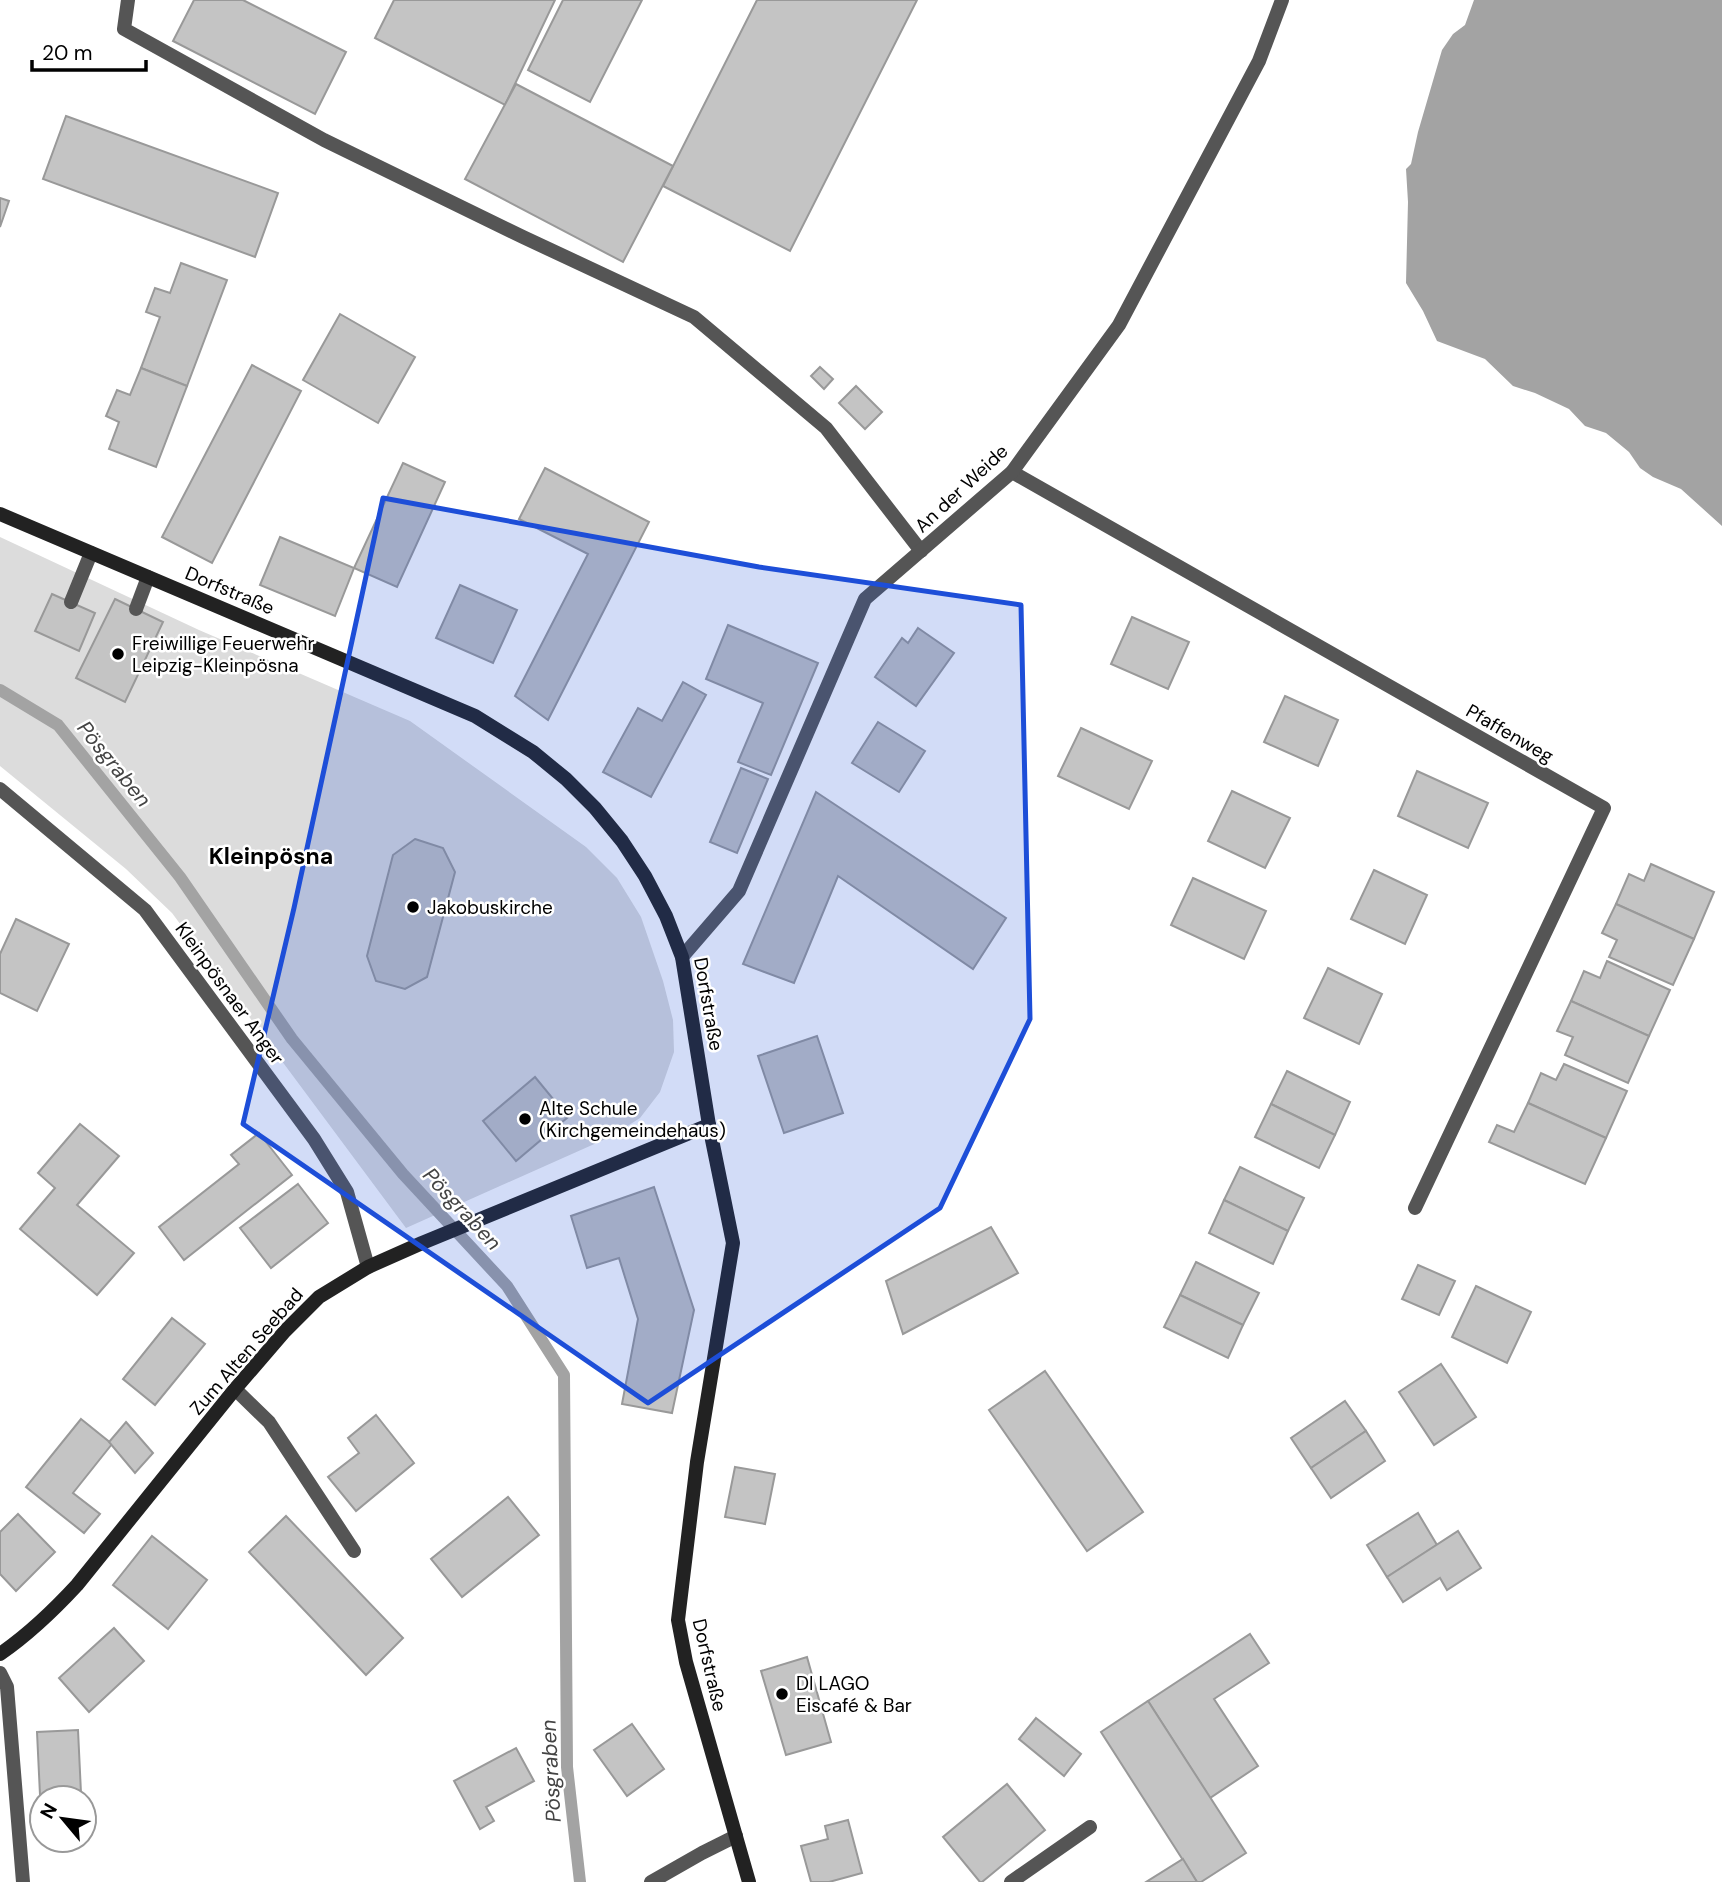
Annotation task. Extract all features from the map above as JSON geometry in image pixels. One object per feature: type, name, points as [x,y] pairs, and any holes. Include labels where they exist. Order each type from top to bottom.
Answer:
[{"type":"street","points":[[128,0],[124,29],[324,140],[694,317],[826,428],[921,551]]},
{"type":"street","name":"An der Weide","points":[[682,957],[739,891],[865,599],[1012,472],[1119,325],[1258,61],[1282,0]]},
{"type":"street","name":"Pfaffenweg","points":[[1012,472],[1604,808],[1415,1209]]},
{"type":"street","name":"Dorfstraße","points":[[0,514],[475,716],[533,752],[566,779],[586,798],[622,841],[645,876],[666,916],[682,957],[709,1125],[733,1243],[697,1462],[678,1620],[687,1662],[749,1882]]},
{"type":"street","points":[[71,603],[91,553]]},
{"type":"street","points":[[136,609],[148,577]]},
{"type":"street","name":"Kleinpösnaer Anger","points":[[0,789],[145,910],[314,1139],[347,1192],[368,1266]]},
{"type":"street","name":"Zum Alten Seebad","points":[[0,1654],[24,1637],[77,1585],[235,1389],[318,1297],[368,1266],[709,1125]]},
{"type":"street","points":[[235,1389],[270,1423],[354,1551]]},
{"type":"street","points":[[0,1674],[7,1687],[23,1882]]},
{"type":"street","points":[[1011,1882],[1090,1827]]},
{"type":"street","points":[[651,1882],[736,1836]]},
{"type":"highlighted area","points":[[383,498],[759,567],[1021,605],[1030,1019],[940,1208],[648,1403],[243,1124],[294,908]]},
{"type":"shaded area","points":[[1474,0],[1722,0],[1722,526],[1681,489],[1640,468],[1629,452],[1606,433],[1585,426],[1569,409],[1513,386],[1485,359],[1437,341],[1406,283],[1406,169],[1411,164],[1442,50],[1453,34],[1465,25]]},
{"type":"shaded area","points":[[0,537],[199,630],[410,721],[586,847],[617,878],[641,917],[673,1020],[674,1052],[660,1092],[640,1118],[610,1137],[406,1228],[172,913],[126,869],[0,766]]},
{"type":"building","points":[[194,0],[243,0],[346,52],[315,114],[173,41]]},
{"type":"building","points":[[394,0],[555,0],[505,105],[375,38]]},
{"type":"building","points":[[563,0],[642,0],[590,102],[528,70]]},
{"type":"building","points":[[757,0],[917,0],[790,251],[663,186]]},
{"type":"building","points":[[516,84],[673,166],[623,262],[465,179]]},
{"type":"building","points":[[66,116],[278,193],[255,257],[43,179]]},
{"type":"building","points":[[0,198],[9,201],[0,227]]},
{"type":"building","points":[[181,263],[227,280],[187,386],[141,368],[160,317],[146,312],[155,288],[170,293]]},
{"type":"building","points":[[340,314],[415,357],[378,423],[303,380]]},
{"type":"building","points":[[252,365],[301,391],[212,563],[162,537]]},
{"type":"building","points":[[820,367],[833,379],[824,389],[811,376]]},
{"type":"building","points":[[141,368],[187,386],[156,467],[109,449],[119,422],[106,416],[117,390],[130,395]]},
{"type":"building","points":[[856,386],[882,412],[865,429],[839,403]]},
{"type":"building","points":[[403,463],[445,482],[397,587],[354,568]]},
{"type":"building","points":[[545,468],[649,522],[548,720],[515,696],[588,554],[519,519]]},
{"type":"building","points":[[280,537],[354,568],[335,616],[260,585]]},
{"type":"building","points":[[460,585],[517,610],[493,663],[436,638]]},
{"type":"building","points":[[52,594],[95,613],[79,651],[35,631]]},
{"type":"building","name":"Freiwillige Feuerwehr Leipzig-Kleinpösna","points":[[115,599],[163,622],[125,702],[76,678]]},
{"type":"building","points":[[1132,617],[1189,642],[1168,689],[1111,664]]},
{"type":"building","points":[[728,625],[818,663],[771,775],[738,762],[763,703],[706,679]]},
{"type":"building","points":[[918,628],[954,653],[916,706],[875,677],[902,638],[908,643]]},
{"type":"building","points":[[683,682],[706,695],[651,797],[603,772],[638,708],[662,721]]},
{"type":"building","points":[[1285,696],[1338,720],[1318,766],[1264,742]]},
{"type":"building","points":[[878,722],[925,751],[899,792],[852,763]]},
{"type":"building","points":[[1081,728],[1152,761],[1129,809],[1058,776]]},
{"type":"building","points":[[741,768],[768,779],[737,853],[710,842]]},
{"type":"building","points":[[1417,771],[1488,803],[1468,848],[1398,816]]},
{"type":"building","points":[[1232,791],[1290,818],[1265,868],[1208,841]]},
{"type":"building","points":[[816,792],[1006,918],[973,969],[838,876],[794,983],[743,964]]},
{"type":"building","name":"Jakobuskirche","points":[[415,839],[443,848],[455,872],[427,977],[405,989],[376,981],[367,956],[393,855]]},
{"type":"building","points":[[1651,864],[1714,892],[1694,939],[1616,904],[1629,874],[1644,881]]},
{"type":"building","points":[[1374,870],[1427,895],[1405,944],[1351,919]]},
{"type":"building","points":[[1193,878],[1266,911],[1244,959],[1171,925]]},
{"type":"building","points":[[1616,904],[1694,939],[1673,985],[1609,957],[1617,940],[1602,933]]},
{"type":"building","points":[[16,919],[69,944],[37,1011],[0,993],[0,954]]},
{"type":"building","points":[[1607,961],[1670,990],[1649,1036],[1571,1001],[1584,971],[1600,978]]},
{"type":"building","points":[[1328,968],[1382,994],[1359,1044],[1304,1018]]},
{"type":"building","points":[[1571,1001],[1649,1036],[1628,1083],[1565,1055],[1573,1037],[1557,1031]]},
{"type":"building","points":[[817,1036],[843,1113],[784,1133],[758,1056]]},
{"type":"building","points":[[1564,1064],[1627,1091],[1606,1138],[1528,1103],[1541,1073],[1556,1080]]},
{"type":"building","points":[[1287,1071],[1350,1102],[1335,1135],[1271,1104]]},
{"type":"building","name":"Alte Schule (Kirchgemeindehaus)","points":[[535,1077],[568,1117],[516,1161],[483,1121]]},
{"type":"building","points":[[1528,1103],[1606,1138],[1585,1184],[1489,1142],[1497,1125],[1514,1132]]},
{"type":"building","points":[[1271,1104],[1335,1135],[1319,1168],[1255,1137]]},
{"type":"building","points":[[80,1124],[119,1156],[77,1205],[134,1253],[97,1295],[20,1229],[55,1188],[38,1173]]},
{"type":"building","points":[[259,1133],[292,1175],[184,1260],[159,1227],[239,1164],[231,1155]]},
{"type":"building","points":[[1240,1167],[1304,1198],[1288,1231],[1224,1200]]},
{"type":"building","points":[[298,1184],[328,1223],[271,1268],[240,1228]]},
{"type":"building","points":[[654,1187],[694,1310],[672,1413],[622,1404],[638,1319],[619,1258],[587,1268],[571,1216]]},
{"type":"building","points":[[1224,1200],[1288,1231],[1273,1264],[1209,1233]]},
{"type":"building","points":[[991,1227],[1018,1273],[903,1334],[886,1281]]},
{"type":"building","points":[[1196,1262],[1259,1293],[1243,1325],[1180,1295]]},
{"type":"building","points":[[1418,1265],[1455,1281],[1439,1315],[1402,1299]]},
{"type":"building","points":[[1476,1286],[1531,1312],[1507,1363],[1452,1337]]},
{"type":"building","points":[[1180,1295],[1243,1325],[1228,1358],[1164,1327]]},
{"type":"building","points":[[172,1318],[205,1344],[155,1405],[123,1379]]},
{"type":"building","points":[[1441,1364],[1476,1417],[1434,1445],[1399,1392]]},
{"type":"building","points":[[1045,1371],[1143,1512],[1087,1551],[989,1410]]},
{"type":"building","points":[[1345,1401],[1366,1431],[1311,1468],[1291,1438]]},
{"type":"building","points":[[376,1415],[414,1463],[356,1511],[328,1477],[359,1453],[348,1438]]},
{"type":"building","points":[[81,1419],[112,1444],[73,1493],[100,1514],[84,1533],[26,1487]]},
{"type":"building","points":[[126,1422],[153,1453],[135,1473],[109,1442]]},
{"type":"building","points":[[1366,1431],[1385,1461],[1331,1498],[1311,1468]]},
{"type":"building","points":[[735,1467],[775,1474],[765,1524],[725,1517]]},
{"type":"building","points":[[508,1497],[539,1535],[462,1597],[431,1559]]},
{"type":"building","points":[[1418,1513],[1437,1545],[1387,1577],[1367,1545]]},
{"type":"building","points":[[18,1514],[55,1552],[16,1591],[0,1574],[0,1532]]},
{"type":"building","points":[[286,1516],[403,1638],[366,1675],[249,1552]]},
{"type":"building","points":[[1458,1531],[1481,1568],[1447,1590],[1440,1578],[1403,1602],[1387,1577]]},
{"type":"building","points":[[152,1536],[207,1580],[168,1629],[113,1585]]},
{"type":"building","points":[[114,1628],[144,1661],[89,1712],[59,1678]]},
{"type":"building","points":[[1250,1634],[1269,1663],[1214,1699],[1258,1766],[1210,1798],[1148,1701]]},
{"type":"building","points":[[807,1657],[831,1742],[786,1755],[761,1671]]},
{"type":"building","points":[[1148,1701],[1246,1853],[1201,1882],[1197,1882],[1101,1732]]},
{"type":"building","points":[[1036,1718],[1081,1754],[1064,1776],[1019,1739]]},
{"type":"building","points":[[632,1724],[664,1769],[627,1796],[594,1750]]},
{"type":"building","points":[[78,1730],[81,1784],[39,1784],[37,1732]]},
{"type":"building","points":[[516,1748],[534,1781],[486,1807],[494,1821],[480,1829],[454,1781]]},
{"type":"building","points":[[1007,1784],[1045,1830],[980,1882],[943,1837]]},
{"type":"building","points":[[848,1820],[862,1873],[829,1882],[811,1882],[801,1846],[828,1839],[825,1826]]},
{"type":"building","points":[[1183,1859],[1197,1882],[1146,1882]]},
{"type":"waterway","name":"Pösgraben","points":[[0,690],[58,725],[180,877],[292,1039],[403,1174],[507,1286],[564,1375],[567,1767],[580,1882]]},
{"type":"place","name":"Freiwillige Feuerwehr Leipzig-Kleinpösna","points":[[118,654]]},
{"type":"place","name":"Jakobuskirche","points":[[413,907]]},
{"type":"place","name":"Alte Schule (Kirchgemeindehaus)","points":[[525,1119]]},
{"type":"place","name":"DI LAGO Eiscafé & Bar","points":[[782,1694]]},
{"type":"district","name":"Kleinpösna","points":[[271,856]]}]
